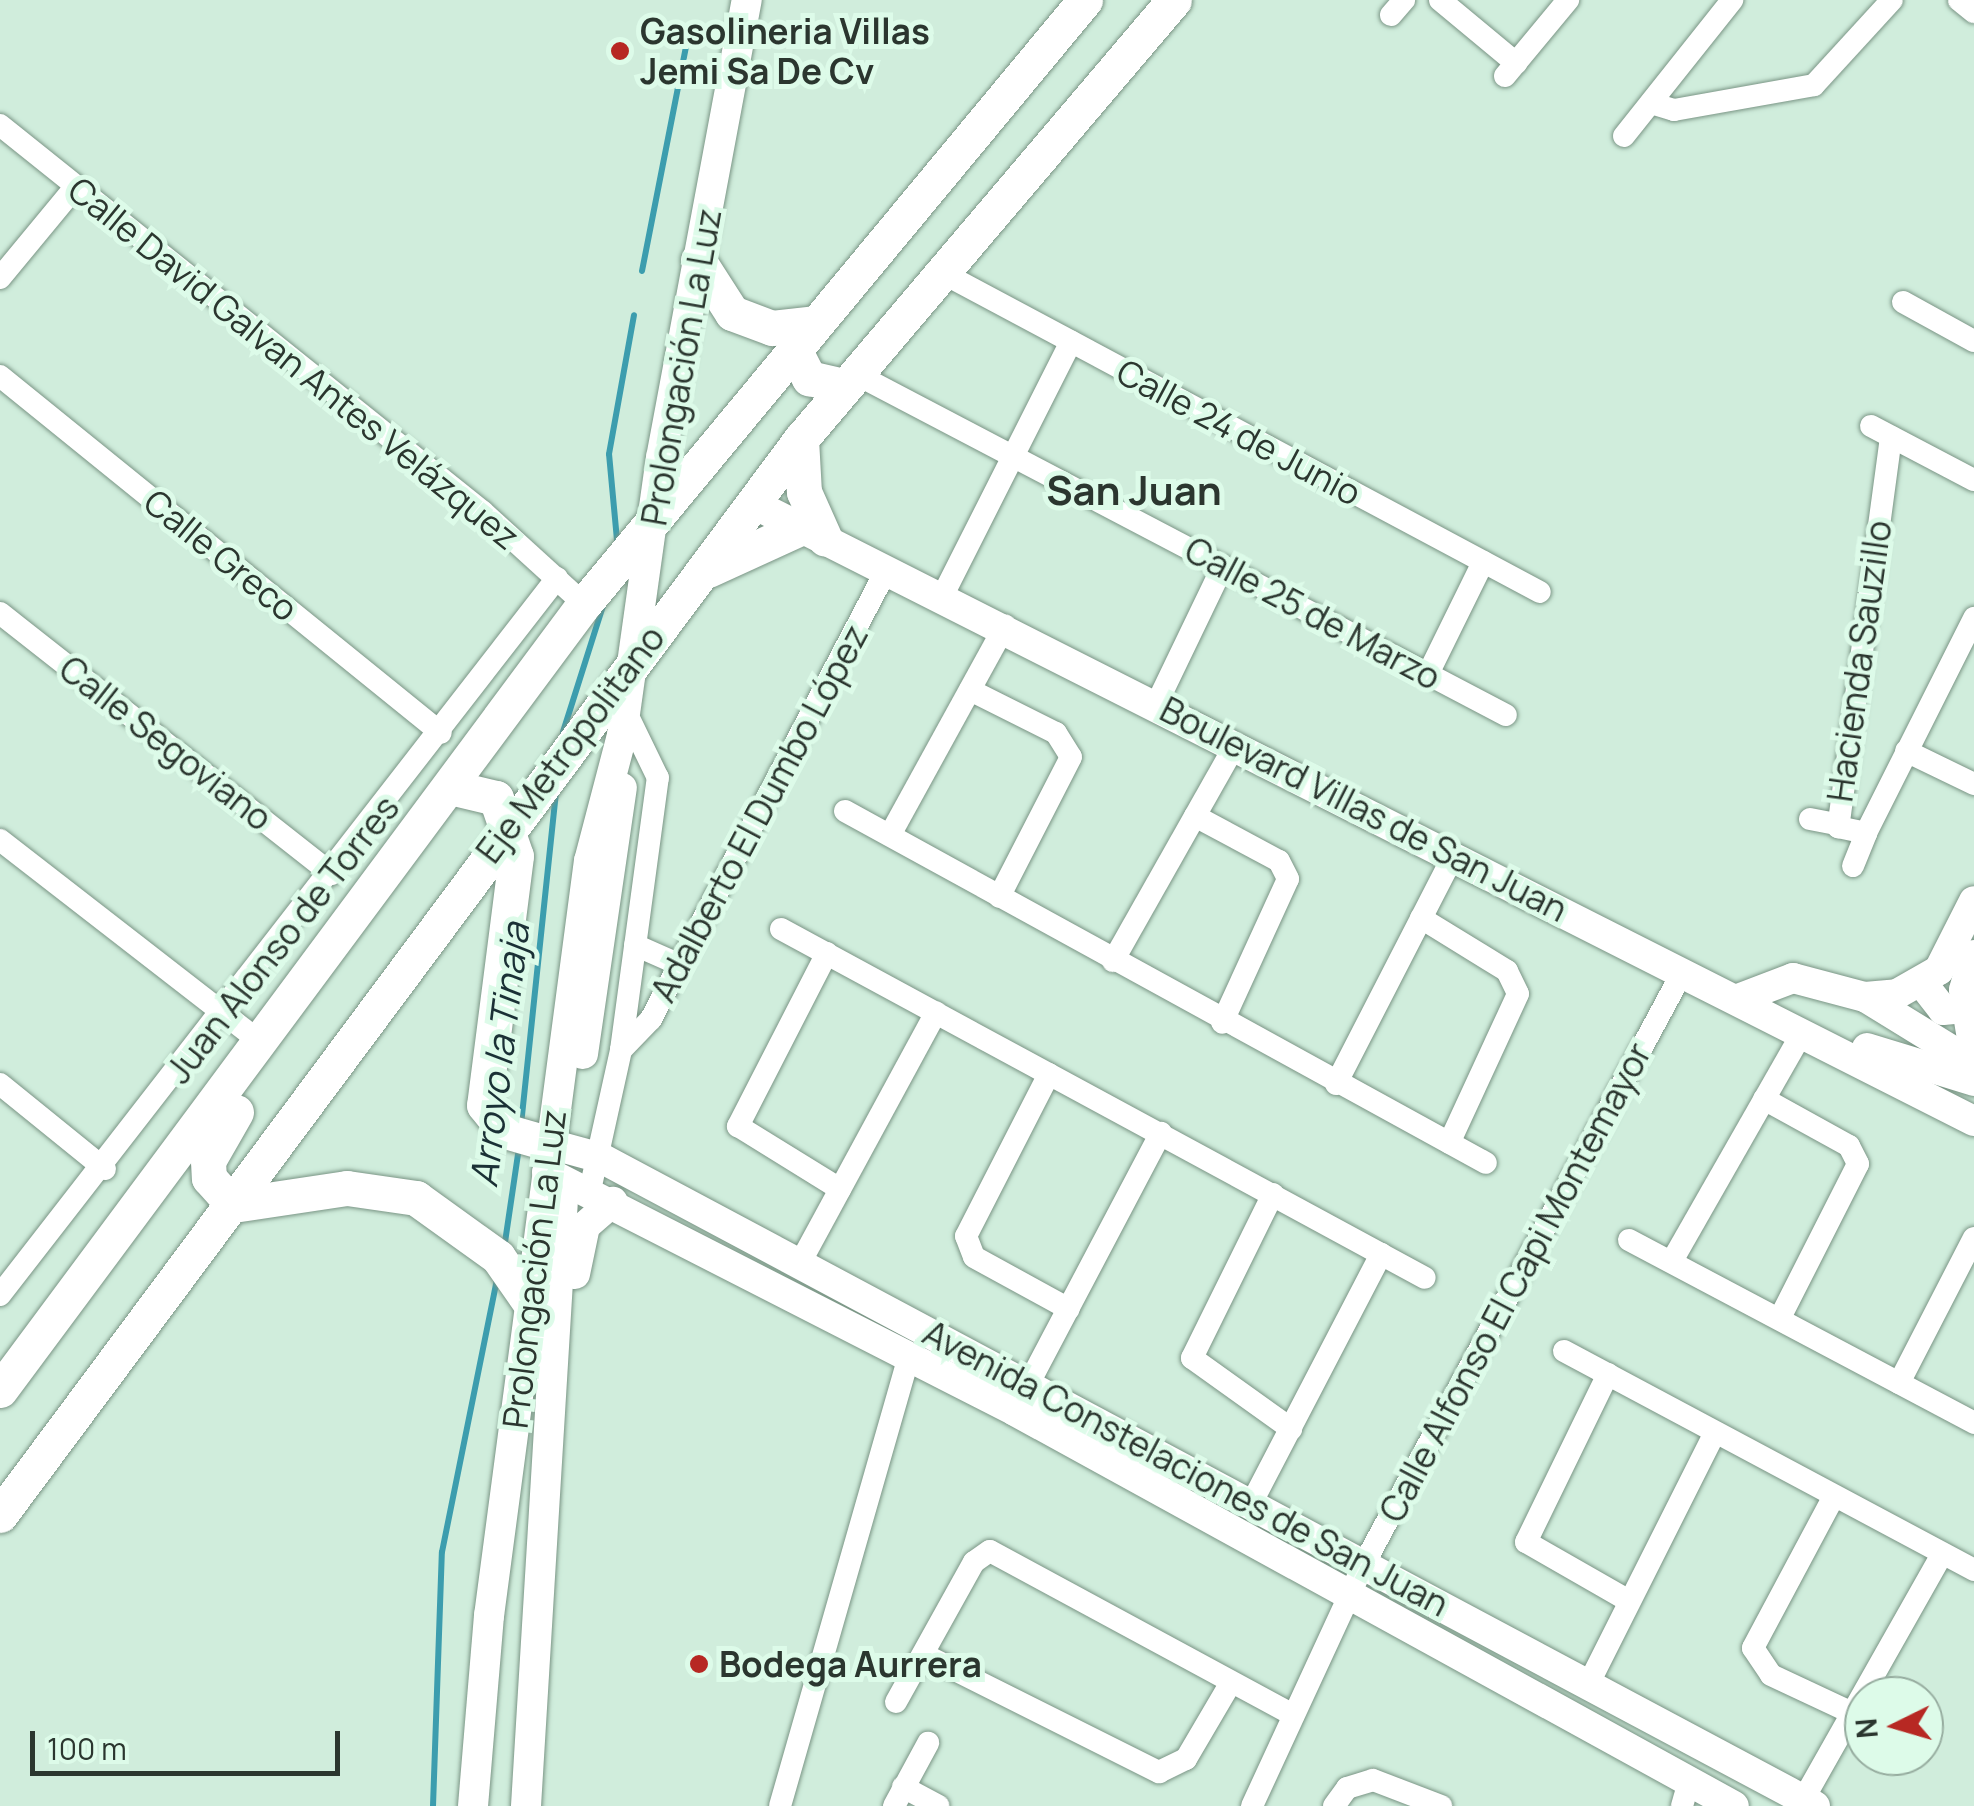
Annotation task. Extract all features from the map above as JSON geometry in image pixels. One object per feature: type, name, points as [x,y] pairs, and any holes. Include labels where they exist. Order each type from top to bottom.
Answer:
[{"type":"main road","name":"Eje Metropolitano","points":[[0,1390],[454,788],[594,592],[1085,0]]},
{"type":"main road","name":"Eje Metropolitano","points":[[0,1516],[752,502],[849,379],[1174,0]]},
{"type":"main road","points":[[698,260],[732,313],[804,336],[808,378],[849,379]]},
{"type":"main road","points":[[694,578],[813,534],[804,492],[801,439]]},
{"type":"main road","points":[[454,788],[483,789],[520,813],[484,1105],[559,1163]]},
{"type":"main road","points":[[262,1043],[251,1090],[208,1161],[209,1178],[233,1204],[383,1189],[446,1212],[484,1244],[524,1292]]},
{"type":"street","name":"Prolongación La Luz","points":[[526,1806],[528,1668],[558,1345],[559,1163],[589,861],[624,724],[654,517],[746,0]]},
{"type":"street","points":[[1440,0],[1511,70],[1568,0]]},
{"type":"street","points":[[1624,136],[1732,0]]},
{"type":"street","points":[[1651,102],[1674,110],[1814,86],[1892,0]]},
{"type":"street","points":[[1959,0],[1974,12]]},
{"type":"street","name":"Calle David Galvan Antes Velázquez","points":[[0,126],[556,578],[594,592]]},
{"type":"street","points":[[0,278],[76,186]]},
{"type":"street","name":"Calle 24 de Junio","points":[[939,272],[1540,592]]},
{"type":"street","points":[[1903,302],[1974,341]]},
{"type":"street","points":[[943,595],[1071,342]]},
{"type":"street","name":"Calle Greco","points":[[0,376],[441,733]]},
{"type":"street","name":"Calle 25 de Marzo","points":[[849,379],[1012,455],[1506,715]]},
{"type":"street","name":"Hacienda Sauzillo","points":[[1974,480],[1881,432],[1835,824],[1866,833],[1974,618]]},
{"type":"street","name":"Boulevard Villas de San Juan","points":[[752,502],[1006,626],[1974,1121]]},
{"type":"street","points":[[1428,674],[1483,562]]},
{"type":"street","points":[[1157,704],[1223,566]]},
{"type":"street","name":"Adalberto El Dumbo López","points":[[621,1050],[645,1029],[887,568]]},
{"type":"street","name":"Juan Alonso de Torres","points":[[0,1294],[105,1169],[556,578]]},
{"type":"street","name":"Calle Segoviano","points":[[0,613],[332,874]]},
{"type":"street","points":[[890,835],[1006,626]]},
{"type":"street","points":[[970,690],[1056,733],[1071,757],[998,897]]},
{"type":"street","points":[[601,1158],[621,1050],[658,778],[624,724]]},
{"type":"street","points":[[1113,961],[1236,744]]},
{"type":"street","points":[[1906,751],[1974,784]]},
{"type":"street","points":[[846,811],[1222,1023],[1486,1163]]},
{"type":"street","points":[[1195,816],[1278,861],[1288,879],[1222,1023]]},
{"type":"street","points":[[1810,820],[1835,824]]},
{"type":"street","points":[[1854,866],[1866,833]]},
{"type":"street","points":[[0,840],[223,1017],[262,1043]]},
{"type":"street","points":[[1336,1084],[1453,856]]},
{"type":"street","points":[[1864,997],[1922,984],[1948,956],[1974,900]]},
{"type":"street","points":[[1421,918],[1517,986],[1448,1143]]},
{"type":"street","points":[[782,929],[1425,1278]]},
{"type":"street","points":[[635,945],[678,964]]},
{"type":"street","points":[[827,953],[738,1126],[840,1188]]},
{"type":"street","points":[[1974,956],[1965,1008],[1974,1051]]},
{"type":"street","name":"Calle Alfonso El Capi Montemayor","points":[[1252,1806],[1364,1564],[1683,972]]},
{"type":"street","points":[[1738,999],[1793,978],[1864,997],[1974,1064]]},
{"type":"street","points":[[1922,984],[1944,1010],[1965,1008]]},
{"type":"street","points":[[800,1263],[936,1012]]},
{"type":"street","points":[[1672,1261],[1802,1033],[1820,1029],[1974,1082]]},
{"type":"street","points":[[1050,1074],[966,1236],[974,1257],[1069,1309]]},
{"type":"street","points":[[0,1084],[105,1169]]},
{"type":"street","points":[[1764,1099],[1857,1157],[1780,1318]]},
{"type":"street","points":[[1030,1384],[1161,1133]]},
{"type":"street","name":"Avenida Constelaciones de San Juan","points":[[559,1163],[601,1158],[1590,1681],[1809,1803]]},
{"type":"street","name":"Prolongación La Luz","points":[[473,1806],[524,1292],[559,1163]]},
{"type":"street","points":[[558,1345],[580,1239],[559,1163]]},
{"type":"street","name":"Avenida Constelaciones de San Juan","points":[[559,1163],[1349,1594],[1685,1794],[1734,1806]]},
{"type":"street","points":[[1273,1194],[1192,1358],[1202,1374],[1291,1430]]},
{"type":"street","points":[[1899,1383],[1974,1238]]},
{"type":"street","points":[[1629,1240],[1974,1423]]},
{"type":"street","points":[[1251,1504],[1381,1254]]},
{"type":"street","points":[[1564,1351],[1974,1570]]},
{"type":"street","points":[[780,1806],[908,1355]]},
{"type":"street","points":[[1608,1374],[1526,1532],[1541,1558],[1629,1601]]},
{"type":"street","points":[[1590,1681],[1715,1433]]},
{"type":"street","points":[[1833,1498],[1752,1648],[1772,1676],[1844,1709]]},
{"type":"street","points":[[896,1702],[974,1562],[990,1551],[1293,1715]]},
{"type":"street","points":[[1873,1676],[1942,1554]]},
{"type":"street","points":[[925,1654],[1160,1772],[1186,1759],[1230,1684]]},
{"type":"street","points":[[1809,1803],[1844,1730]]},
{"type":"street","points":[[928,1743],[899,1796],[938,1806]]},
{"type":"street","points":[[1334,1806],[1346,1788],[1373,1780],[1442,1806]]},
{"type":"waterway","name":"Arroyo la Tinaja","points":[[642,271],[690,26]]},
{"type":"waterway","name":"Arroyo la Tinaja","points":[[617,540],[609,454],[634,315]]},
{"type":"waterway","points":[[563,732],[603,606]]},
{"type":"waterway","name":"Arroyo la Tinaja","points":[[521,1125],[556,794]]},
{"type":"waterway","name":"Arroyo la Tinaja","points":[[504,1249],[519,1147]]},
{"type":"waterway","name":"Arroyo la Tinaja","points":[[433,1806],[442,1552],[497,1280]]},
{"type":"place","name":"Gasolineria Villas Jemi Sa De Cv","points":[[620,51]]},
{"type":"place","name":"Bodega Aurrera","points":[[699,1664]]},
{"type":"district","name":"San Juan","points":[[1134,490]]}]
